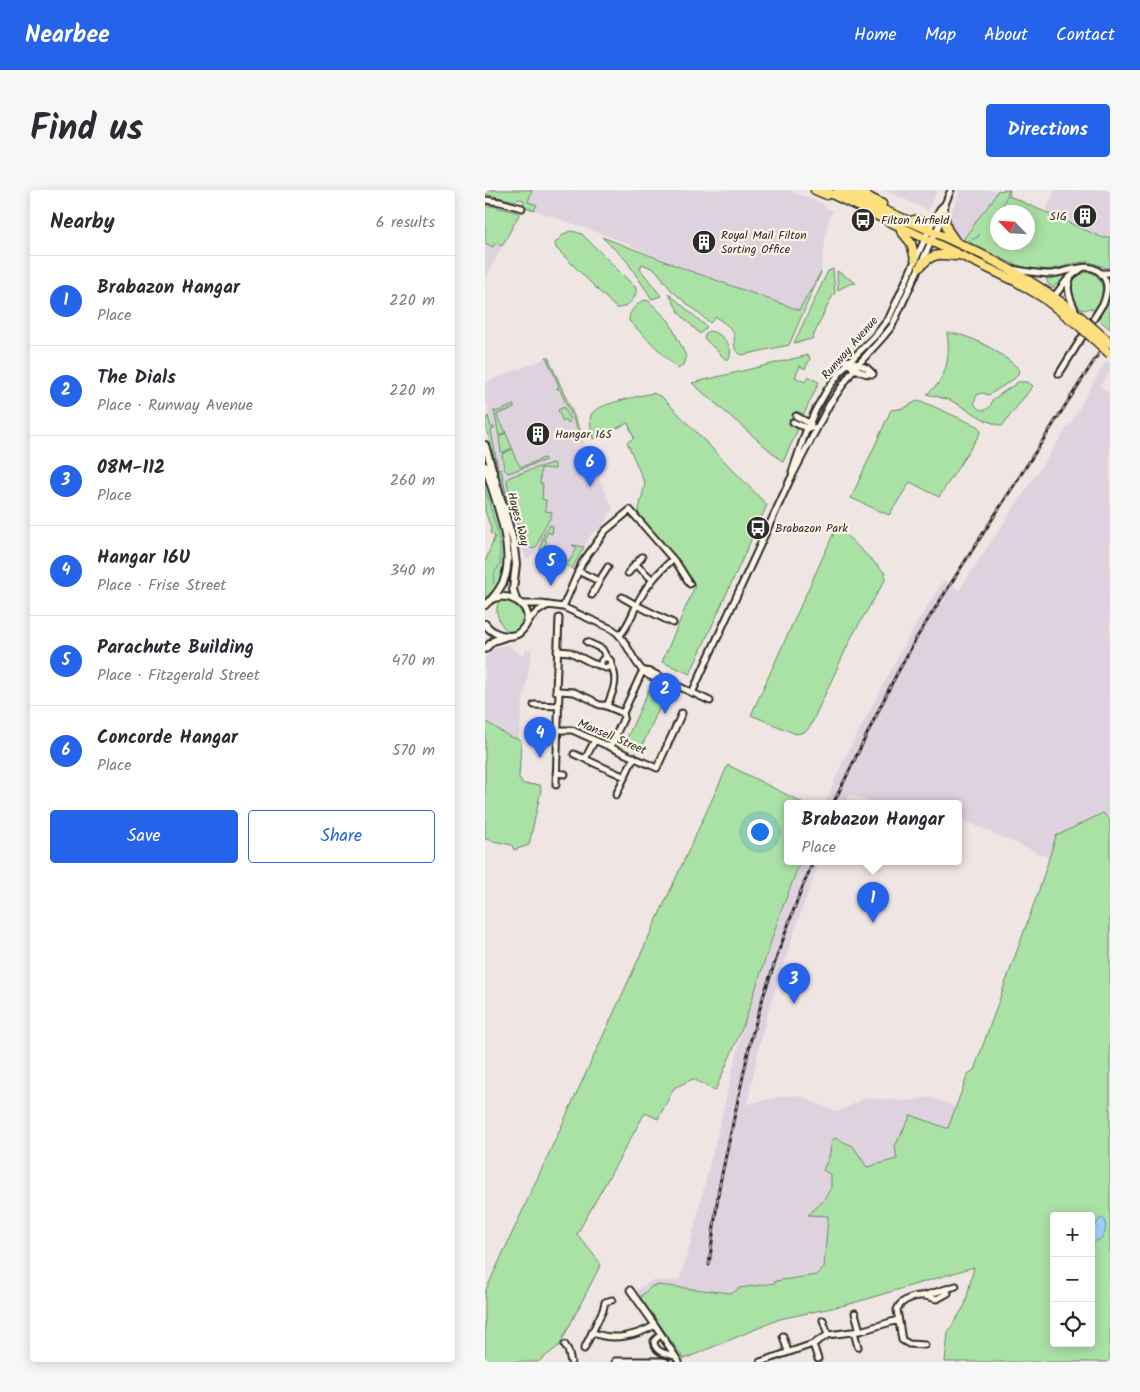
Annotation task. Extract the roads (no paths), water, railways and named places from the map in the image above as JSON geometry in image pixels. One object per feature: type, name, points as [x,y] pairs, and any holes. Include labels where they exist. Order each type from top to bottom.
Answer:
[{"type":"main road","points":[[815,190],[859,208]]},
{"type":"main road","points":[[823,190],[897,226],[956,242],[1009,268],[1110,343]]},
{"type":"main road","points":[[838,190],[902,217],[926,222],[933,221]]},
{"type":"main road","points":[[855,190],[887,206],[902,217],[908,225],[967,258],[1052,300]]},
{"type":"main road","points":[[945,214],[947,229],[956,242]]},
{"type":"main road","points":[[897,226],[911,243],[917,263],[937,254],[967,258]]},
{"type":"main road","points":[[1079,319],[1110,354]]},
{"type":"street","points":[[929,236],[933,221],[945,204],[951,190]]},
{"type":"street","points":[[485,200],[522,208]]},
{"type":"street","points":[[929,236],[945,214],[945,204]]},
{"type":"street","name":"Runway Avenue","points":[[692,692],[790,480],[817,428],[835,395],[891,326],[929,236]]},
{"type":"street","name":"Runway Avenue","points":[[790,480],[808,425],[827,390],[849,362],[887,321],[917,263]]},
{"type":"street","points":[[1009,268],[1039,274],[1053,274],[1084,267],[1094,268],[1109,282],[1106,298],[1102,306],[1059,374]]},
{"type":"street","points":[[1052,300],[1066,281],[1084,267]]},
{"type":"street","points":[[1101,273],[1110,272]]},
{"type":"street","points":[[1072,276],[1069,294],[1079,319]]},
{"type":"street","points":[[849,362],[857,366]]},
{"type":"street","points":[[794,419],[801,426],[808,425],[817,428]]},
{"type":"street","name":"Hayes Way","points":[[485,445],[513,540],[516,564],[513,589],[527,614],[527,624]]},
{"type":"street","name":"Hayes Way","points":[[485,466],[503,524],[507,561],[501,588],[487,602]]},
{"type":"street","points":[[563,607],[582,563],[605,531],[629,510],[673,560],[690,584]]},
{"type":"street","points":[[628,573],[642,557]]},
{"type":"street","points":[[620,635],[625,630],[636,606],[652,579],[673,560]]},
{"type":"street","points":[[635,564],[652,579]]},
{"type":"street","points":[[592,595],[609,566]]},
{"type":"street","points":[[578,571],[599,581]]},
{"type":"street","points":[[487,602],[500,596],[519,602],[563,607],[608,627],[620,635],[636,663],[644,671],[660,676],[710,701]]},
{"type":"street","points":[[622,597],[636,606],[673,623]]},
{"type":"street","points":[[485,624],[494,632],[512,636],[521,632],[533,614],[549,604]]},
{"type":"street","points":[[559,618],[556,691],[574,692],[593,702],[623,713]]},
{"type":"street","points":[[485,624],[485,633]]},
{"type":"street","points":[[485,649],[493,641],[506,636]]},
{"type":"street","points":[[587,642],[602,649],[611,661],[615,679],[607,706]]},
{"type":"street","points":[[557,651],[570,652],[604,668],[611,665]]},
{"type":"street","points":[[601,666],[601,661],[607,658]]},
{"type":"street","points":[[611,746],[624,717],[623,713],[644,671]]},
{"type":"street","points":[[555,785],[559,691]]},
{"type":"street","points":[[534,705],[559,706]]},
{"type":"street","name":"Mansell Street","points":[[558,730],[572,730],[657,768],[682,713]]},
{"type":"street","points":[[585,760],[595,740]]},
{"type":"street","points":[[574,754],[625,777]]},
{"type":"street","points":[[616,795],[634,757]]},
{"type":"street","points":[[556,773],[565,774]]},
{"type":"street","points":[[925,1345],[909,1344],[902,1340],[898,1320],[898,1305],[901,1302],[955,1286]]},
{"type":"street","points":[[630,1290],[679,1362]]},
{"type":"street","points":[[923,1296],[937,1300],[947,1293]]},
{"type":"street","points":[[584,1349],[603,1311],[605,1302],[612,1300]]},
{"type":"street","points":[[855,1313],[859,1347]]},
{"type":"street","points":[[759,1362],[813,1344],[827,1335],[857,1331],[898,1320]]},
{"type":"street","points":[[824,1322],[827,1335]]},
{"type":"street","points":[[592,1332],[599,1336],[611,1337],[635,1334],[655,1325]]},
{"type":"street","points":[[661,1334],[653,1342],[653,1345],[663,1353],[676,1356]]},
{"type":"street","points":[[782,1339],[788,1352]]},
{"type":"street","points":[[813,1344],[818,1356]]},
{"type":"street","points":[[565,1345],[571,1362]]},
{"type":"street","points":[[615,1361],[666,1362]]},
{"type":"water","points":[[1100,1219],[1105,1220],[1105,1232],[1102,1238],[1095,1241],[1095,1226]]},
{"type":"waterway","points":[[1003,205],[1009,190]]},
{"type":"waterway","points":[[968,241],[978,237],[979,234]]},
{"type":"waterway","points":[[485,487],[500,548],[500,564],[495,572],[493,584]]},
{"type":"railway","points":[[835,800],[892,683],[917,637],[1110,336]]},
{"type":"railway","points":[[709,1265],[719,1188],[751,1039],[781,945],[812,865]]},
{"type":"place","name":"SIG","points":[[1085,216]]},
{"type":"place","name":"Filton Airfield","points":[[863,220]]},
{"type":"place","name":"Royal Mail Filton Sorting Office","points":[[704,242]]},
{"type":"place","name":"Hangar 165","points":[[538,434]]},
{"type":"place","name":"Concorde Hangar","points":[[590,487]]},
{"type":"place","name":"Brabazon Park","points":[[758,528]]},
{"type":"place","name":"Parachute Building","points":[[551,586]]},
{"type":"place","name":"The Dials","points":[[665,714]]},
{"type":"place","name":"Hangar 16U","points":[[540,758]]},
{"type":"place","name":"Brabazon Hangar","points":[[873,923]]},
{"type":"place","name":"08M-112","points":[[794,1004]]}]
